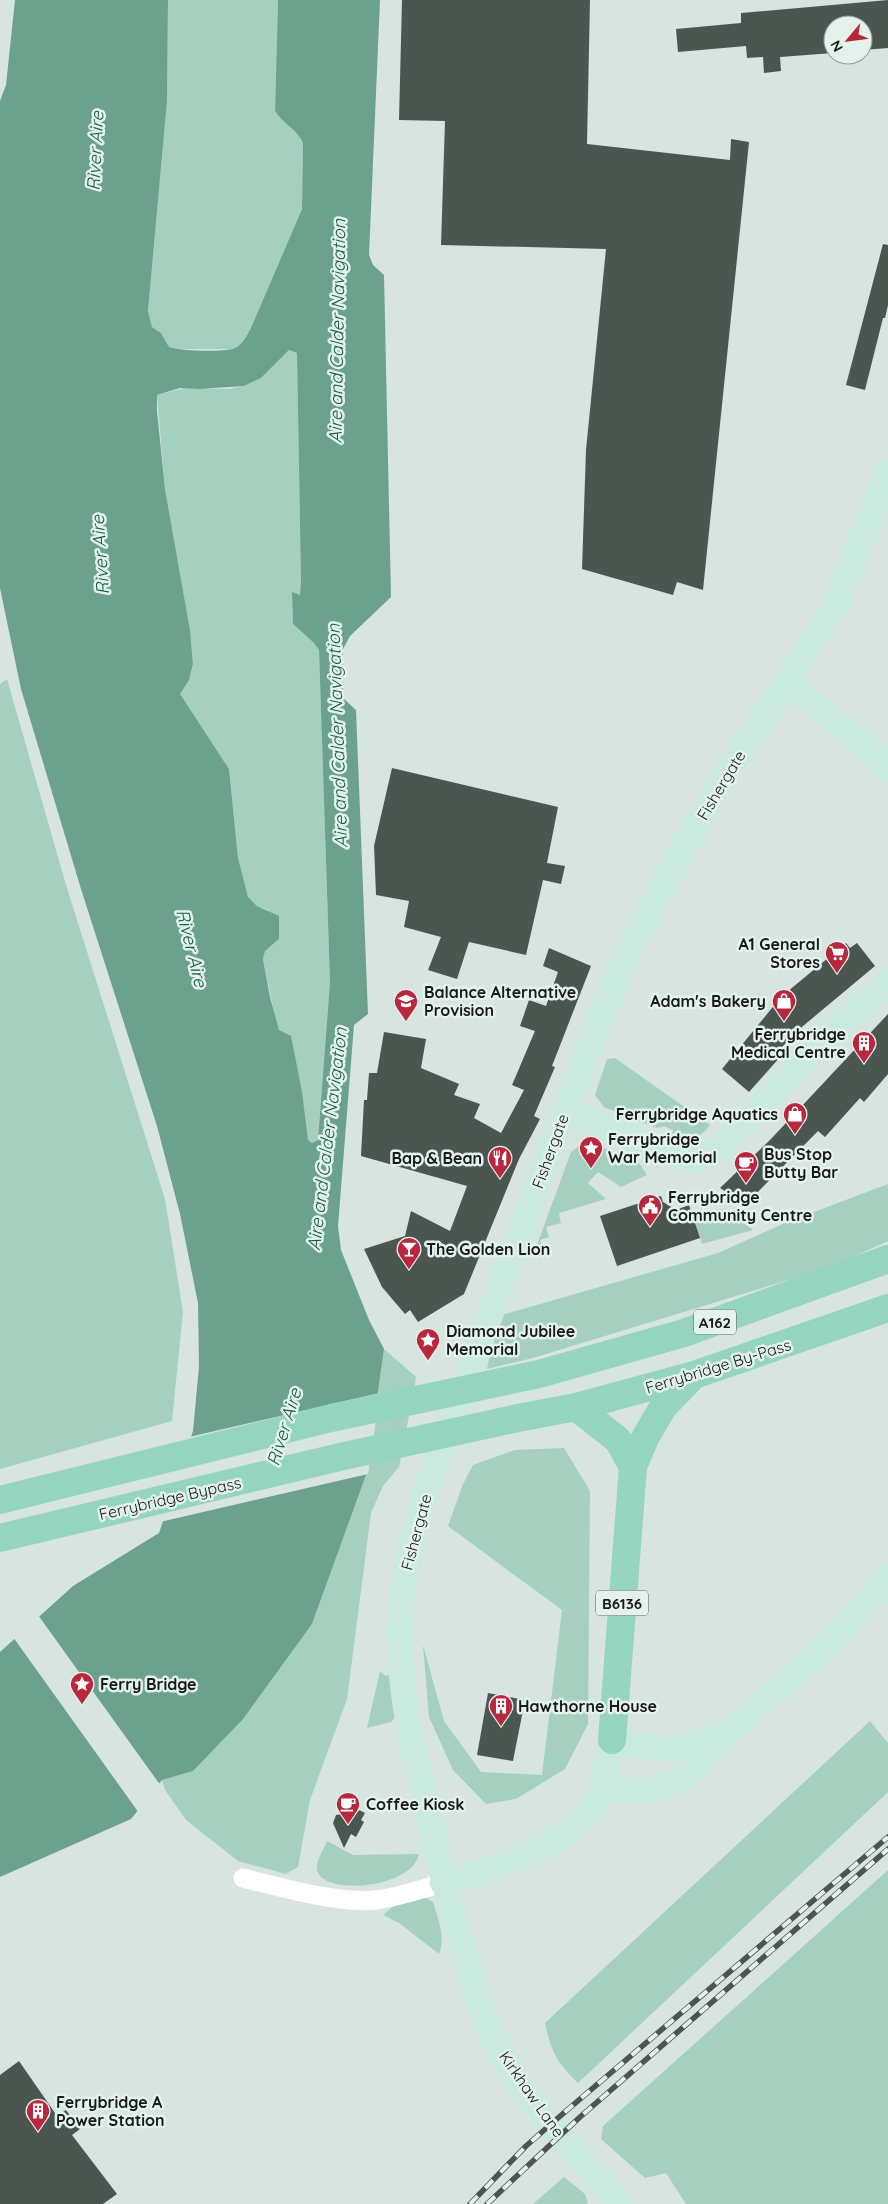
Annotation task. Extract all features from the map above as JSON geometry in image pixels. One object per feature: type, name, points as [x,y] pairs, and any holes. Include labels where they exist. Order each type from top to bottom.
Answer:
[{"type":"main road","name":"Fishergate","points":[[443,1883],[410,1728],[401,1673],[400,1620],[405,1571],[428,1486],[565,1110],[625,957],[683,848],[728,771],[835,606],[888,474]]},
{"type":"main road","points":[[786,682],[873,752],[888,769]]},
{"type":"main road","points":[[565,1110],[681,1158],[697,1160],[721,1147],[742,1128],[829,1034],[888,982]]},
{"type":"main road","name":"A162","points":[[0,1500],[331,1418],[538,1374],[684,1333],[888,1259]]},
{"type":"main road","name":"Ferrybridge By-Pass","points":[[545,1413],[576,1407],[694,1375],[888,1308]]},
{"type":"main road","points":[[633,1467],[645,1438],[663,1407],[694,1375]]},
{"type":"main road","points":[[576,1407],[618,1440],[633,1467]]},
{"type":"main road","name":"Ferrybridge Bypass","points":[[0,1538],[344,1456],[545,1413]]},
{"type":"main road","name":"B6136","points":[[443,1883],[509,1862],[554,1840],[577,1825],[598,1799],[612,1740],[633,1467]]},
{"type":"main road","points":[[601,1791],[651,1790],[674,1783],[697,1766],[728,1732],[810,1662],[844,1628],[888,1577]]},
{"type":"main road","points":[[612,1740],[663,1749],[692,1746],[728,1732]]},
{"type":"main road","name":"Kirkhaw Lane","points":[[443,1883],[478,2000],[500,2050],[543,2115],[621,2204]]},
{"type":"street","points":[[243,1878],[303,1892],[368,1900],[404,1894],[443,1883]]},
{"type":"shaded area","points":[[168,0],[278,0],[275,111],[298,134],[303,143],[302,209],[250,330],[242,344],[232,349],[174,349],[169,347],[161,333],[152,327],[148,311],[167,101]]},
{"type":"shaded area","points":[[289,350],[297,353],[301,584],[301,595],[292,593],[293,624],[319,650],[330,982],[318,1140],[312,1143],[308,1140],[275,1017],[263,959],[265,951],[279,939],[268,910],[257,906],[248,897],[238,858],[229,769],[179,694],[189,680],[193,664],[190,630],[165,489],[157,395],[185,388],[229,389],[244,386],[261,378]]},
{"type":"shaded area","points":[[7,679],[66,885],[165,1199],[183,1312],[172,1421],[0,1469],[0,684]]},
{"type":"shaded area","points":[[615,1058],[710,1125],[698,1136],[688,1139],[672,1134],[673,1130],[664,1126],[657,1128],[604,1107],[595,1095],[607,1059]]},
{"type":"shaded area","points":[[583,1143],[593,1143],[639,1163],[647,1175],[621,1187],[598,1172],[588,1183],[606,1199],[559,1213],[561,1223],[546,1227],[549,1237],[540,1240],[544,1253],[533,1256],[571,1152]]},
{"type":"shaded area","points":[[888,1184],[888,1241],[831,1267],[533,1358],[487,1369],[498,1316],[718,1253],[785,1223]]},
{"type":"shaded area","points":[[721,1209],[730,1212],[753,1230],[702,1244],[692,1214]]},
{"type":"shaded area","points":[[384,1349],[416,1377],[415,1385],[399,1467],[383,1486],[371,1513],[347,1699],[310,1800],[298,1867],[286,1874],[238,1861],[186,1820],[165,1790],[162,1780],[193,1771],[312,1624],[366,1475]]},
{"type":"shaded area","points":[[564,1448],[590,1491],[588,1724],[565,1769],[516,1799],[486,1804],[453,1770],[429,1717],[423,1645],[444,1721],[481,1772],[542,1775],[562,1610],[448,1526],[463,1484],[473,1465],[515,1450]]},
{"type":"shaded area","points":[[380,1671],[384,1675],[395,1677],[397,1715],[391,1722],[367,1728]]},
{"type":"shaded area","points":[[870,1721],[888,1743],[888,1792],[578,2083],[556,2056],[545,2023]]},
{"type":"shaded area","points":[[327,1841],[353,1855],[419,1854],[413,1866],[401,1875],[367,1885],[350,1886],[334,1883],[323,1878],[317,1870],[318,1859]]},
{"type":"shaded area","points":[[888,1870],[888,2204],[686,2204],[666,2173],[645,2178],[601,2139],[603,2126]]},
{"type":"shaded area","points":[[417,1897],[424,1897],[433,1902],[439,1921],[442,1941],[439,1954],[399,1923],[383,1915],[394,1906]]},
{"type":"shaded area","points":[[564,2177],[585,2194],[588,2204],[533,2204]]},
{"type":"water","points":[[15,0],[168,0],[167,101],[148,311],[152,327],[161,333],[169,347],[200,351],[232,349],[241,344],[250,330],[302,209],[303,143],[298,134],[275,111],[278,0],[380,0],[369,255],[373,265],[384,275],[391,597],[350,636],[343,649],[342,677],[344,699],[356,710],[368,1014],[354,1025],[338,1226],[341,1250],[369,1320],[384,1349],[366,1475],[312,1624],[243,1719],[193,1771],[162,1780],[131,1819],[0,1877],[0,1652],[73,1586],[159,1533],[193,1431],[199,1366],[198,1303],[180,1214],[157,1126],[81,889],[21,689],[0,588],[0,101],[6,85]],"holes":[[[289,350],[297,353],[301,584],[300,595],[292,592],[293,624],[319,650],[330,982],[318,1140],[312,1143],[308,1140],[302,1092],[291,1036],[279,1030],[270,997],[263,959],[265,951],[279,939],[279,916],[257,906],[248,897],[238,858],[229,769],[180,694],[189,680],[193,664],[190,630],[165,489],[157,411],[157,395],[180,388],[199,389],[244,386],[261,378]]]},
{"type":"pier","points":[[380,1393],[368,1474],[160,1522],[189,1437]]},
{"type":"pier","name":"Ferry Bridge","points":[[38,1615],[161,1786],[139,1813],[13,1637]]},
{"type":"building","points":[[402,0],[590,0],[587,144],[730,160],[731,139],[749,142],[703,590],[677,582],[673,595],[582,569],[586,450],[606,249],[441,245],[445,121],[399,120]]},
{"type":"building","points":[[888,0],[888,48],[873,49],[873,15],[823,15],[823,54],[780,57],[781,71],[764,73],[763,57],[747,58],[746,46],[678,52],[676,29],[741,23],[741,13]]},
{"type":"building","points":[[883,244],[888,245],[888,305],[865,390],[846,385]]},
{"type":"building","points":[[392,768],[558,807],[547,863],[565,866],[561,884],[543,880],[526,955],[469,942],[457,979],[428,970],[441,937],[404,927],[409,901],[376,895],[374,846]]},
{"type":"building","points":[[846,943],[850,948],[857,943],[875,966],[803,1026],[777,1052],[781,1056],[749,1092],[722,1069],[781,997]]},
{"type":"building","points":[[549,948],[591,966],[552,1066],[555,1067],[534,1116],[540,1119],[519,1159],[464,1294],[418,1322],[410,1310],[405,1314],[382,1287],[364,1249],[405,1236],[411,1211],[450,1231],[467,1186],[361,1156],[364,1100],[367,1100],[369,1073],[377,1073],[384,1032],[426,1039],[421,1068],[459,1084],[454,1095],[480,1104],[474,1118],[501,1133],[524,1090],[512,1085],[535,1031],[520,1026],[529,1000],[546,1006],[558,972],[543,966]]},
{"type":"building","points":[[888,1014],[888,1074],[864,1102],[860,1098],[825,1137],[818,1131],[746,1204],[720,1188],[771,1139]]},
{"type":"building","name":"Ferrybridge Community Centre","points":[[661,1196],[663,1202],[676,1210],[689,1205],[700,1238],[617,1266],[600,1216]]},
{"type":"building","name":"Hawthorne House","points":[[488,1693],[525,1700],[513,1761],[477,1755]]},
{"type":"building","name":"Coffee Kiosk","points":[[349,1805],[365,1813],[361,1820],[364,1822],[356,1837],[351,1834],[344,1848],[333,1823],[336,1815],[344,1814]]},
{"type":"building","name":"Ferrybridge A Power Station","points":[[19,2061],[57,2116],[66,2110],[80,2129],[72,2135],[117,2194],[103,2204],[0,2204],[0,2075]]},
{"type":"railway","points":[[470,2204],[526,2146],[888,1837]]},
{"type":"railway","points":[[487,2204],[580,2117],[888,1849]]},
{"type":"place","name":"A1 General Stores","points":[[837,974]]},
{"type":"place","name":"Balance Alternative Provision","points":[[406,1022]]},
{"type":"place","name":"Adam's Bakery","points":[[784,1022]]},
{"type":"place","name":"Ferrybridge Medical Centre","points":[[864,1064]]},
{"type":"place","name":"Ferrybridge Aquatics","points":[[795,1135]]},
{"type":"place","name":"Ferrybridge War Memorial","points":[[591,1169]]},
{"type":"place","name":"Bap & Bean","points":[[500,1179]]},
{"type":"place","name":"Bus Stop Butty Bar","points":[[746,1184]]},
{"type":"place","name":"Ferrybridge Community Centre","points":[[650,1227]]},
{"type":"place","name":"The Golden Lion","points":[[409,1270]]},
{"type":"place","name":"Diamond Jubilee Memorial","points":[[428,1361]]},
{"type":"place","name":"Ferry Bridge","points":[[82,1705]]},
{"type":"place","name":"Hawthorne House","points":[[501,1727]]},
{"type":"place","name":"Coffee Kiosk","points":[[348,1825]]},
{"type":"place","name":"Ferrybridge A Power Station","points":[[38,2132]]},
{"type":"water label","name":"River Aire","points":[[95,151]]},
{"type":"water label","name":"Aire and Calder Navigation","points":[[337,331]]},
{"type":"water label","name":"River Aire","points":[[100,555]]},
{"type":"water label","name":"Aire and Calder Navigation","points":[[337,736]]},
{"type":"water label","name":"River Aire","points":[[192,948]]},
{"type":"water label","name":"Aire and Calder Navigation","points":[[327,1139]]},
{"type":"water label","name":"River Aire","points":[[284,1427]]}]
